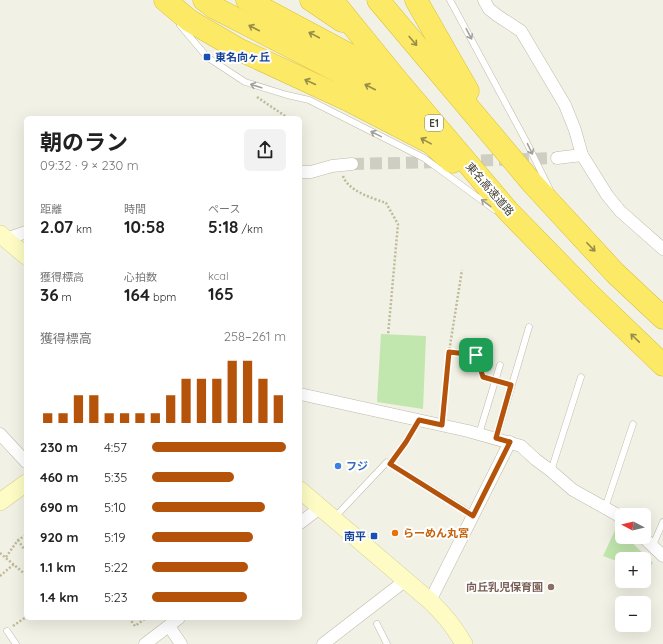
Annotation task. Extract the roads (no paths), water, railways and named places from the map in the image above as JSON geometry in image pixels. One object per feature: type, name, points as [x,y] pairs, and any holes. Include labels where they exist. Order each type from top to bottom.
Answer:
[{"type":"highway","points":[[204,0],[215,8],[429,118]]},
{"type":"highway","points":[[247,0],[398,80]]},
{"type":"highway","points":[[280,0],[375,52]]},
{"type":"highway","points":[[311,0],[358,32]]},
{"type":"highway","name":"東名高速道路","points":[[332,0],[508,211],[663,365]]},
{"type":"highway","points":[[378,0],[388,9],[500,146],[564,219],[615,273],[663,318]]},
{"type":"highway","points":[[416,0],[500,146]]},
{"type":"highway","points":[[166,6],[240,50],[348,100],[431,143],[508,211]]},
{"type":"street","points":[[484,0],[489,9],[521,31],[565,105],[575,130],[582,155],[613,202],[663,249]]},
{"type":"street","points":[[557,158],[582,155]]},
{"type":"street","points":[[302,172],[312,172],[332,166],[352,164]]},
{"type":"street","points":[[3,237],[24,232]]},
{"type":"street","points":[[3,237],[24,254]]},
{"type":"street","points":[[302,394],[442,425],[496,438],[521,446],[534,459],[573,490],[615,513]]},
{"type":"street","points":[[0,434],[24,460]]},
{"type":"street","points":[[430,601],[510,442]]},
{"type":"street","points":[[0,502],[24,484]]},
{"type":"street","points":[[302,492],[442,612],[458,633],[464,644]]},
{"type":"street","points":[[302,521],[321,507]]},
{"type":"street","points":[[653,545],[663,556]]},
{"type":"street","points":[[323,644],[406,580]]},
{"type":"street","points":[[145,644],[176,620]]},
{"type":"street","points":[[169,626],[181,644]]},
{"type":"lane","points":[[158,0],[166,6]]},
{"type":"lane","points":[[450,0],[527,143],[564,219]]},
{"type":"lane","points":[[178,23],[207,57],[244,82],[309,100],[424,158],[540,243]]},
{"type":"lane","points":[[496,438],[529,327]]},
{"type":"lane","points":[[479,434],[500,365]]},
{"type":"lane","points":[[551,471],[581,377]]},
{"type":"lane","points":[[605,508],[634,424]]},
{"type":"lane","points":[[334,518],[387,462],[473,516]]},
{"type":"lane","points":[[653,545],[663,522]]},
{"type":"lane","points":[[376,624],[387,644]]},
{"type":"lane","points":[[6,631],[16,644]]},
{"type":"tunnel","points":[[463,161],[557,158]]},
{"type":"tunnel","points":[[352,164],[441,162]]},
{"type":"place","name":"東名向ヶ丘","points":[[207,57]]},
{"type":"place","name":"フジ","points":[[338,466]]},
{"type":"place","name":"らーめん丸宮","points":[[395,533]]},
{"type":"place","name":"南平","points":[[374,536]]},
{"type":"place","name":"向丘乳児保育園","points":[[551,587]]}]
